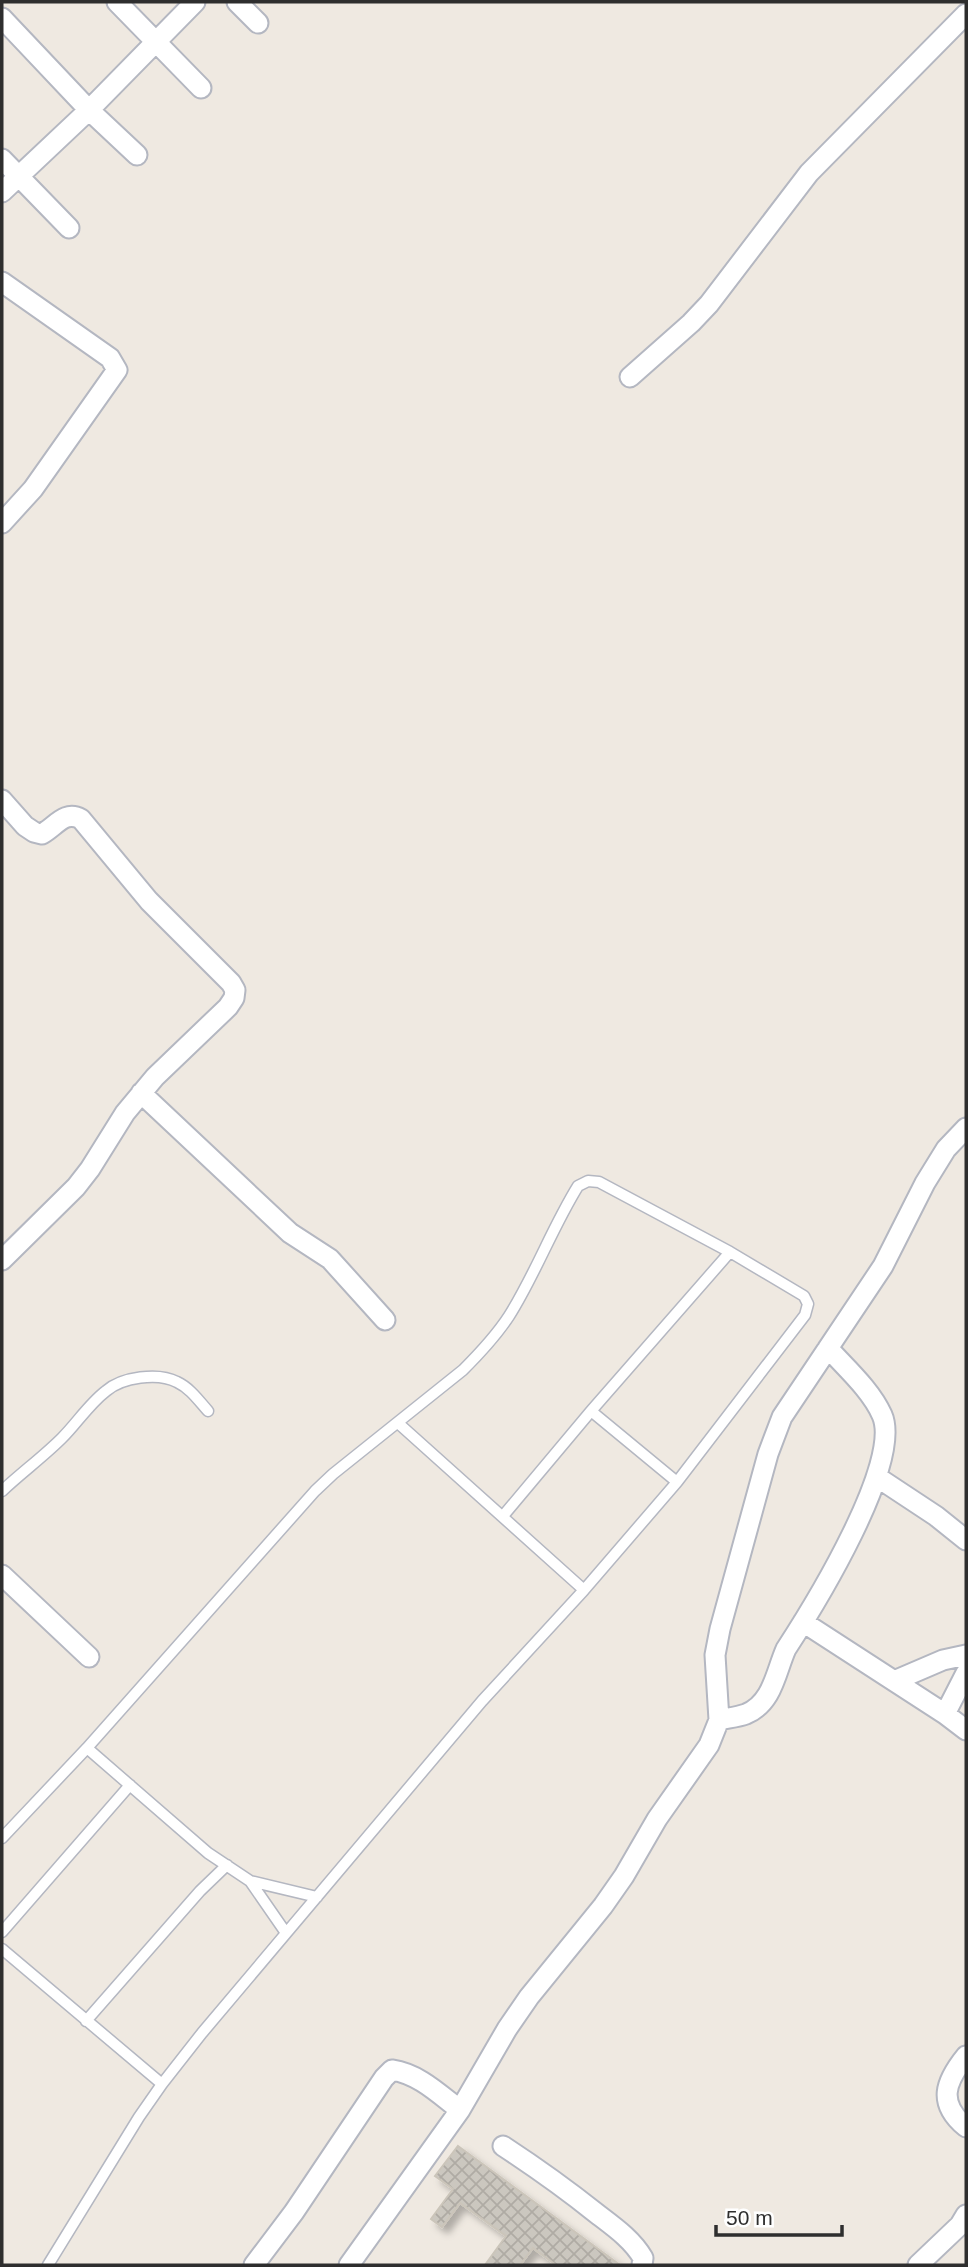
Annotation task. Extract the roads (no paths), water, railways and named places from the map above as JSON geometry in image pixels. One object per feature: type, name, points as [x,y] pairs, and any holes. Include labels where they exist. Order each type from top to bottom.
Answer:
[{"type":"street","points":[[117,2],[201,88]]},
{"type":"street","points":[[2,192],[89,110],[195,2]]},
{"type":"street","points":[[237,2],[258,23]]},
{"type":"street","points":[[630,377],[709,303],[809,173],[966,14]]},
{"type":"street","points":[[2,18],[89,110],[137,155]]},
{"type":"street","points":[[2,159],[69,228]]},
{"type":"street","points":[[2,282],[110,358],[117,370],[33,489],[2,523]]},
{"type":"street","points":[[2,800],[34,832],[42,834],[66,816],[74,815],[81,819],[135,886],[235,990],[234,998],[228,1007],[168,1063],[141,1093],[125,1113],[90,1169],[50,1214],[2,1259]]},
{"type":"street","points":[[141,1093],[290,1233],[330,1259],[385,1320]]},
{"type":"street","points":[[349,2265],[460,2110],[529,1997],[624,1876],[657,1819],[709,1745],[719,1720],[715,1656],[720,1629],[768,1454],[782,1417],[883,1266],[925,1183],[946,1149],[966,1128]]},
{"type":"street","points":[[719,1720],[748,1713],[759,1706],[774,1685],[786,1648],[848,1542],[877,1477],[886,1434],[883,1416],[871,1397],[828,1348]]},
{"type":"street","points":[[877,1477],[936,1516],[966,1540]]},
{"type":"street","points":[[2,1575],[89,1657]]},
{"type":"street","points":[[803,1622],[966,1730]]},
{"type":"street","points":[[894,1681],[943,1660],[966,1655]]},
{"type":"street","points":[[945,1714],[966,1673]]},
{"type":"street","points":[[966,2056],[948,2083],[946,2095],[951,2109],[966,2127]]},
{"type":"street","points":[[254,2265],[392,2070],[419,2078],[460,2110]]},
{"type":"street","points":[[503,2146],[558,2183],[617,2229],[636,2246],[643,2258],[642,2265]]},
{"type":"street","points":[[918,2265],[960,2225],[966,2215]]},
{"type":"lane","points":[[2,1838],[87,1748],[316,1491],[463,1370],[496,1334],[521,1296],[578,1186],[588,1181],[599,1182],[730,1252],[804,1296],[808,1304],[805,1315],[677,1482],[584,1590],[482,1701],[162,2084],[48,2265]]},
{"type":"lane","points":[[503,1516],[730,1252]]},
{"type":"lane","points":[[2,1491],[64,1436],[102,1394],[120,1382],[137,1378],[162,1378],[177,1382],[193,1394],[208,1411]]},
{"type":"lane","points":[[591,1411],[677,1482]]},
{"type":"lane","points":[[398,1423],[584,1590]]},
{"type":"lane","points":[[87,1748],[208,1853],[250,1881],[286,1933]]},
{"type":"lane","points":[[2,1932],[130,1785]]},
{"type":"lane","points":[[86,2021],[227,1865]]},
{"type":"lane","points":[[250,1881],[317,1897]]},
{"type":"lane","points":[[2,1949],[162,2084]]}]
